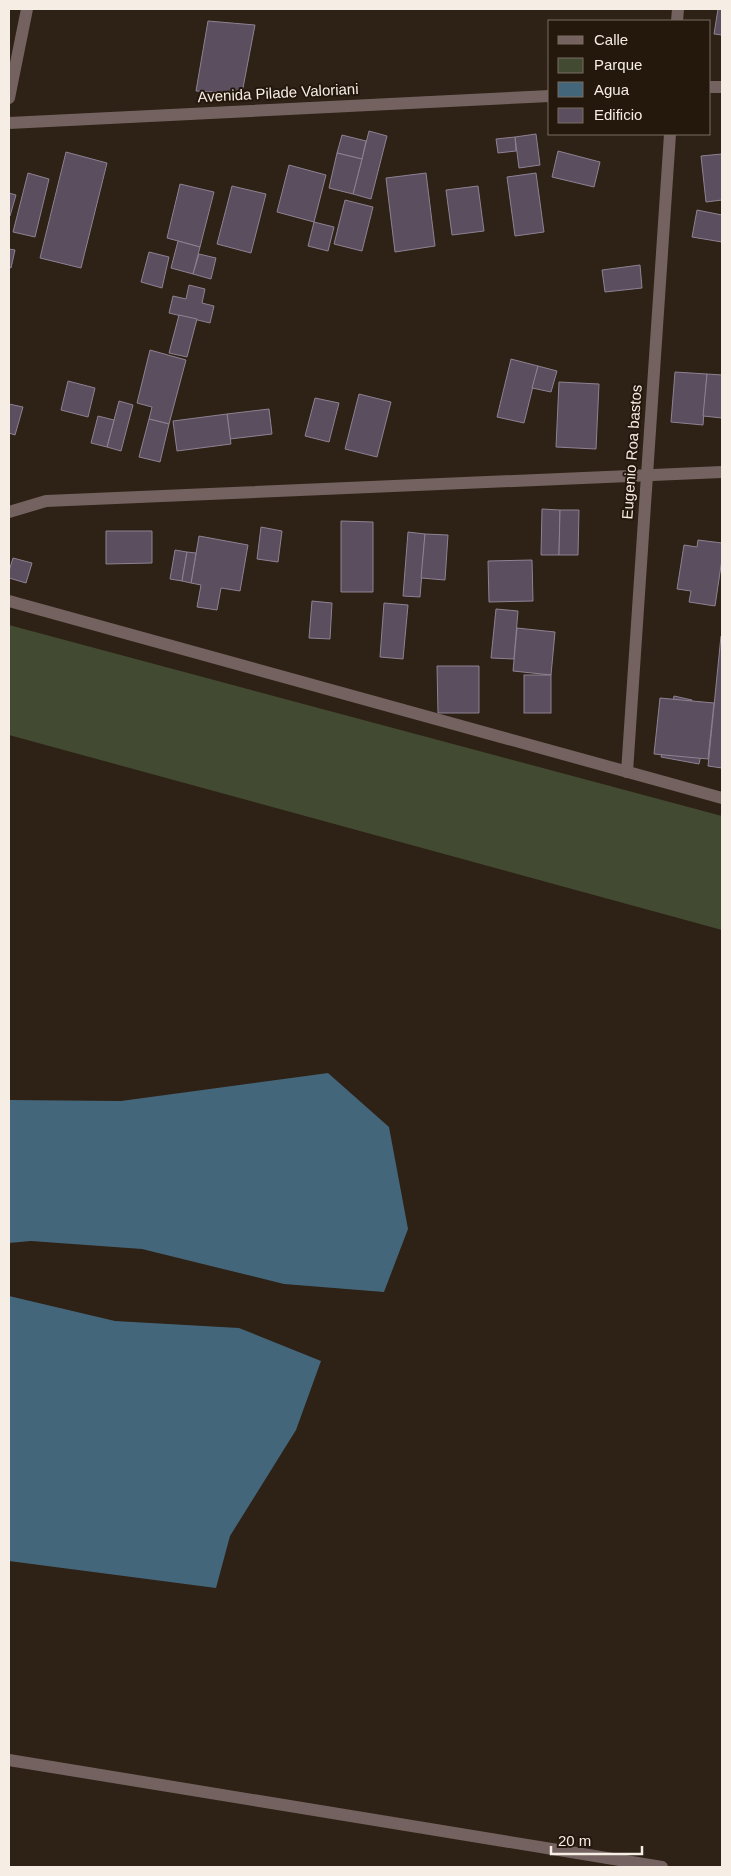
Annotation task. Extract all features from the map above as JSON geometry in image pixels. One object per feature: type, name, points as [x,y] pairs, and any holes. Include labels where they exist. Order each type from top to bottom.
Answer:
[{"type":"street","points":[[9,98],[27,9]]},
{"type":"street","name":"Avenida Pilade Valoriani","points":[[9,123],[548,96]]},
{"type":"street","name":"Eugenio Roa bastos","points":[[626,772],[670,135]]},
{"type":"street","points":[[9,512],[46,501],[722,472]]},
{"type":"street","points":[[9,601],[722,798]]},
{"type":"street","points":[[9,1760],[662,1867]]},
{"type":"green space","points":[[9,625],[722,816],[722,930],[9,735]]},
{"type":"water","points":[[328,1073],[389,1127],[408,1229],[384,1292],[284,1284],[142,1249],[31,1241],[9,1243],[9,1100],[121,1101]]},
{"type":"water","points":[[9,1296],[115,1321],[239,1328],[321,1361],[296,1430],[230,1536],[216,1588],[9,1561]]},
{"type":"building","points":[[718,9],[722,9],[722,35],[714,34]]},
{"type":"building","points":[[208,21],[255,25],[242,93],[196,91]]},
{"type":"building","points":[[369,131],[387,136],[371,199],[353,194]]},
{"type":"building","points":[[536,134],[540,165],[519,168],[515,137]]},
{"type":"building","points":[[342,135],[366,141],[362,159],[337,153]]},
{"type":"building","points":[[515,137],[516,151],[498,153],[496,139]]},
{"type":"building","points":[[558,151],[600,162],[594,187],[552,177]]},
{"type":"building","points":[[66,152],[107,163],[81,268],[40,258]]},
{"type":"building","points":[[337,153],[362,159],[353,194],[329,188]]},
{"type":"building","points":[[722,154],[722,200],[706,202],[701,156]]},
{"type":"building","points":[[289,165],[326,175],[314,222],[277,212]]},
{"type":"building","points":[[28,173],[49,179],[35,237],[13,232]]},
{"type":"building","points":[[426,173],[435,246],[395,252],[386,178]]},
{"type":"building","points":[[536,173],[544,232],[515,236],[507,177]]},
{"type":"building","points":[[180,184],[214,192],[200,247],[167,238]]},
{"type":"building","points":[[232,186],[266,194],[251,253],[217,244]]},
{"type":"building","points":[[478,186],[484,231],[452,235],[446,190]]},
{"type":"building","points":[[9,193],[16,195],[10,216],[9,216]]},
{"type":"building","points":[[345,200],[373,207],[362,251],[334,244]]},
{"type":"building","points":[[697,210],[722,215],[722,242],[692,237]]},
{"type":"building","points":[[314,222],[334,227],[328,251],[308,246]]},
{"type":"building","points":[[178,241],[200,247],[193,274],[171,268]]},
{"type":"building","points":[[9,249],[15,250],[11,268],[9,267]]},
{"type":"building","points":[[149,252],[169,257],[162,288],[141,282]]},
{"type":"building","points":[[199,254],[216,258],[211,279],[193,274]]},
{"type":"building","points":[[640,265],[642,288],[605,292],[602,270]]},
{"type":"building","points":[[189,285],[205,289],[202,303],[214,306],[210,323],[169,313],[173,296],[186,299]]},
{"type":"building","points":[[179,315],[197,319],[187,357],[169,353]]},
{"type":"building","points":[[150,350],[186,360],[169,424],[149,419],[152,407],[137,403]]},
{"type":"building","points":[[511,359],[538,366],[524,423],[497,417]]},
{"type":"building","points":[[538,366],[557,371],[551,392],[532,388]]},
{"type":"building","points":[[675,372],[707,374],[703,425],[671,422]]},
{"type":"building","points":[[707,374],[722,375],[722,418],[703,416]]},
{"type":"building","points":[[68,381],[95,388],[88,417],[61,410]]},
{"type":"building","points":[[559,382],[599,384],[596,449],[556,447]]},
{"type":"building","points":[[359,394],[391,402],[377,457],[345,449]]},
{"type":"building","points":[[315,398],[339,403],[329,442],[305,436]]},
{"type":"building","points":[[119,401],[133,405],[121,451],[107,447]]},
{"type":"building","points":[[9,404],[23,407],[15,435],[9,433]]},
{"type":"building","points":[[269,409],[272,434],[230,439],[227,414]]},
{"type":"building","points":[[227,414],[231,444],[177,451],[173,421]]},
{"type":"building","points":[[98,416],[114,420],[107,447],[91,443]]},
{"type":"building","points":[[149,419],[169,424],[160,462],[139,457]]},
{"type":"building","points":[[542,509],[560,510],[559,555],[541,555]]},
{"type":"building","points":[[560,510],[579,510],[578,555],[559,555]]},
{"type":"building","points":[[341,521],[373,522],[373,592],[341,592]]},
{"type":"building","points":[[261,527],[282,531],[278,562],[257,559]]},
{"type":"building","points":[[106,531],[152,531],[152,563],[106,564]]},
{"type":"building","points":[[408,532],[425,534],[420,597],[403,596]]},
{"type":"building","points":[[425,534],[448,535],[445,580],[421,578]]},
{"type":"building","points":[[199,536],[248,545],[240,591],[221,588],[217,610],[197,607],[201,585],[191,583]]},
{"type":"building","points":[[698,540],[722,543],[722,559],[715,606],[689,602],[691,591],[677,589],[684,545],[697,547]]},
{"type":"building","points":[[175,550],[187,552],[182,581],[170,579]]},
{"type":"building","points":[[187,552],[196,553],[191,583],[182,581]]},
{"type":"building","points":[[13,558],[32,563],[26,583],[9,578]]},
{"type":"building","points":[[532,560],[533,601],[489,602],[488,561]]},
{"type":"building","points":[[312,601],[332,603],[330,639],[309,638]]},
{"type":"building","points":[[384,603],[408,605],[403,659],[380,657]]},
{"type":"building","points":[[496,609],[518,611],[514,659],[491,658]]},
{"type":"building","points":[[517,628],[555,632],[551,675],[513,671]]},
{"type":"building","points":[[722,637],[722,768],[708,766]]},
{"type":"building","points":[[437,666],[479,666],[479,713],[438,713]]},
{"type":"building","points":[[524,675],[551,675],[551,713],[524,713]]},
{"type":"building","points":[[674,696],[692,700],[686,727],[706,731],[699,764],[661,757]]},
{"type":"building","points":[[660,698],[714,703],[708,759],[654,754]]}]
